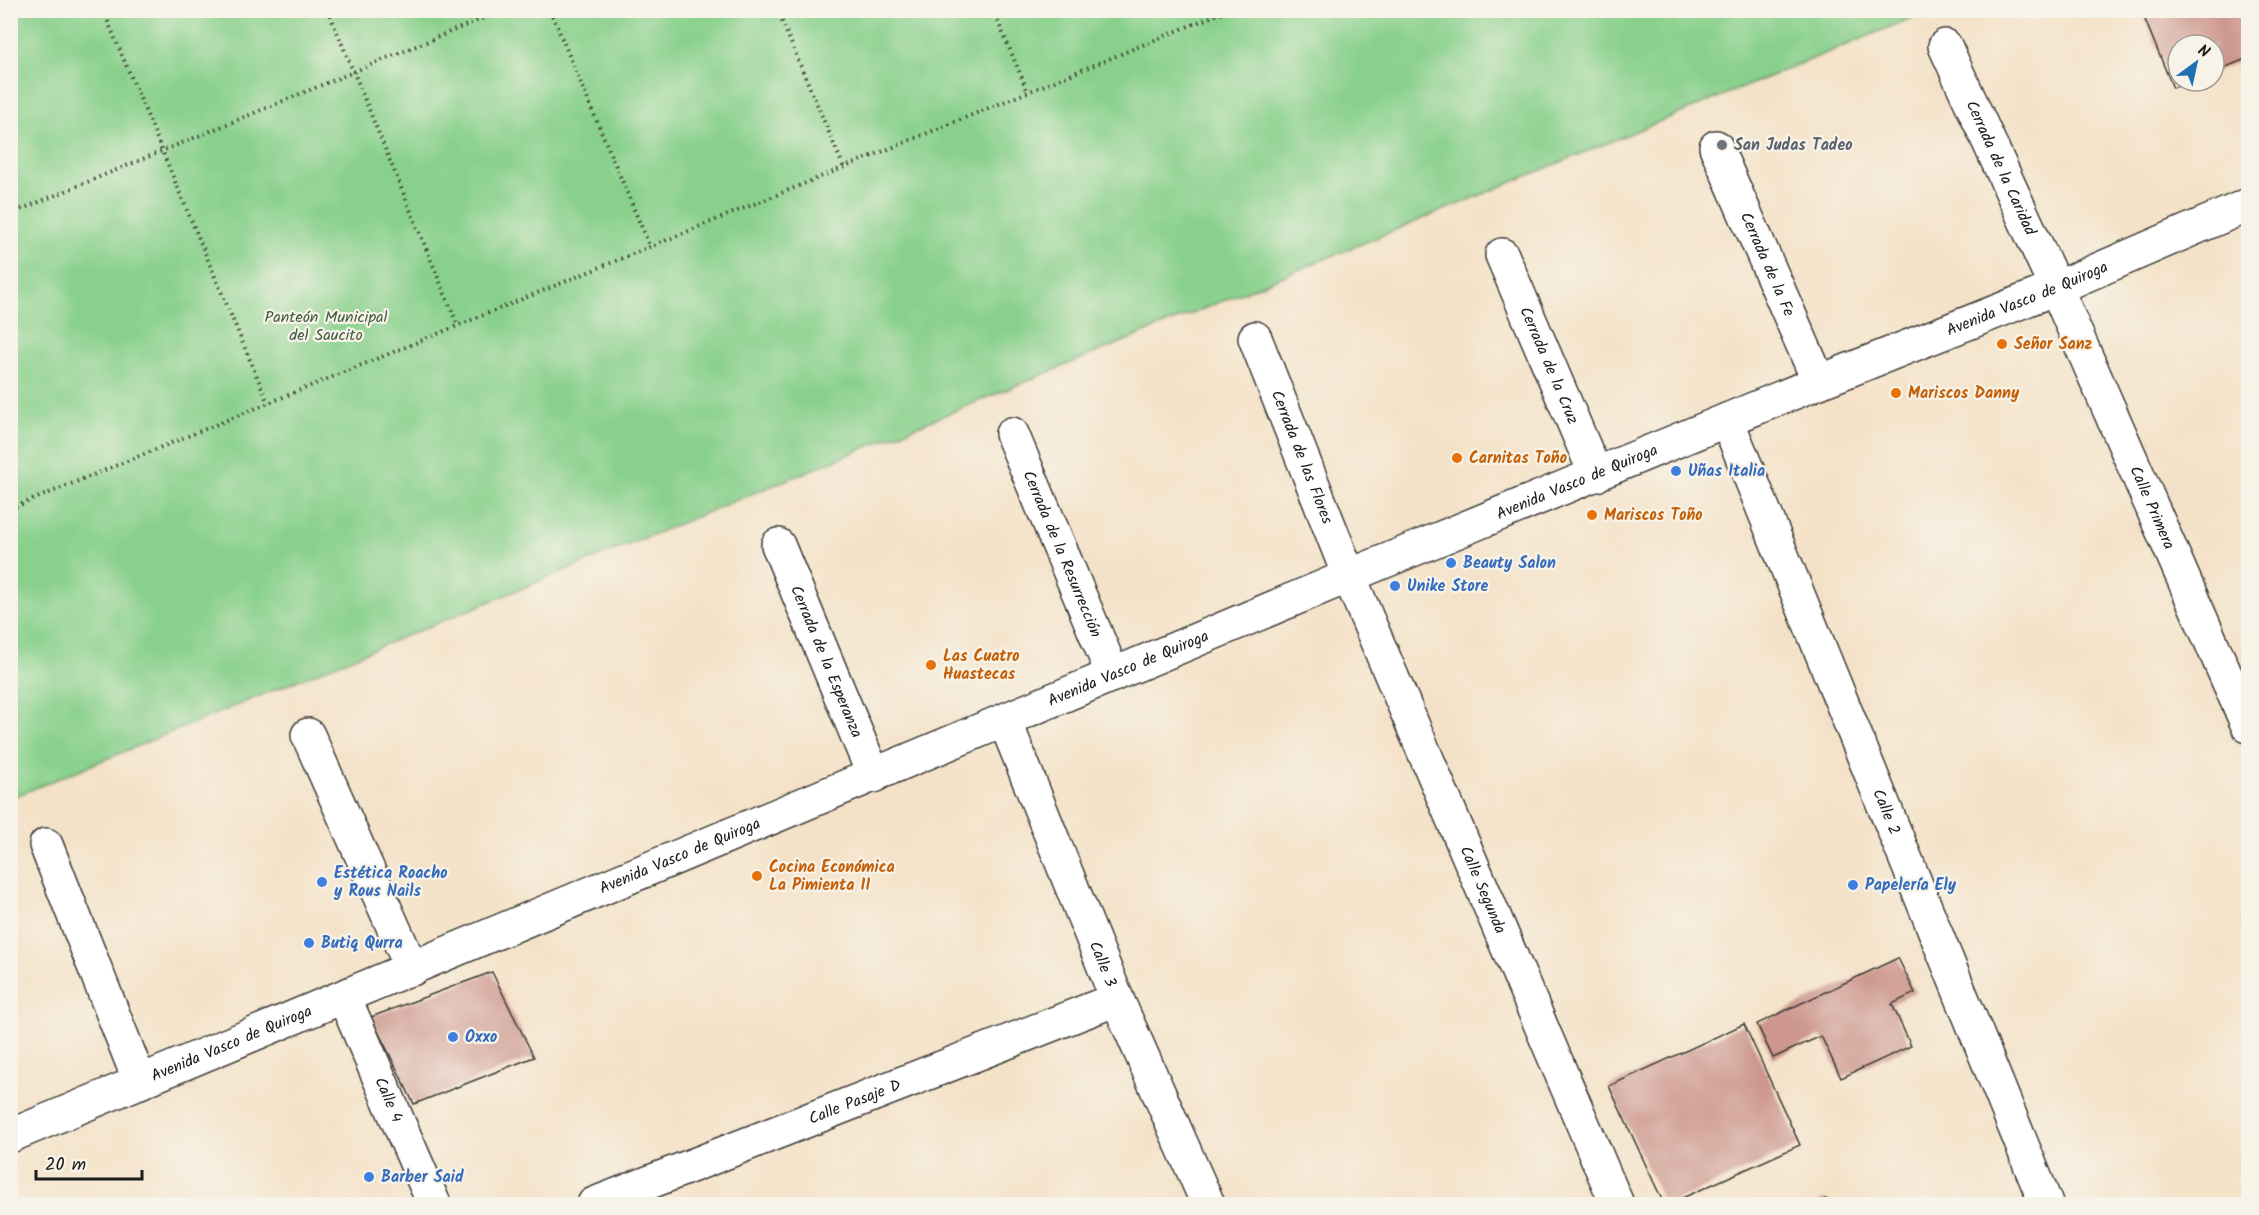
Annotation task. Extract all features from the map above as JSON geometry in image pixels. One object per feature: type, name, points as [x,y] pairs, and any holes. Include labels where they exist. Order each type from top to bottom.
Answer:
[{"type":"street","name":"Cerrada de la Caridad","points":[[1945,45],[2056,288]]},
{"type":"street","name":"Cerrada de la Fe","points":[[1716,147],[1819,382]]},
{"type":"street","name":"Avenida Vasco de Quiroga","points":[[10,1136],[1349,576],[1819,382],[2056,288],[2248,205]]},
{"type":"street","name":"Cerrada de la Cruz","points":[[1502,255],[1596,474]]},
{"type":"street","name":"Calle Primera","points":[[2056,288],[2248,726]]},
{"type":"street","name":"Cerrada de las Flores","points":[[1255,338],[1349,576]]},
{"type":"street","name":"Calle 2","points":[[1727,420],[2046,1204]]},
{"type":"street","name":"Cerrada de la Resurrección","points":[[1012,434],[1113,675]]},
{"type":"street","name":"Cerrada de la Esperanza","points":[[778,545],[874,776]]},
{"type":"street","name":"Calle Segunda","points":[[1349,576],[1617,1204]]},
{"type":"street","name":"Calle 3","points":[[1005,721],[1117,999],[1208,1204]]},
{"type":"street","points":[[308,735],[412,969]]},
{"type":"street","points":[[46,845],[140,1082]]},
{"type":"street","name":"Calle 4","points":[[344,997],[434,1204]]},
{"type":"street","name":"Calle Pasaje D","points":[[594,1204],[1117,999]]},
{"type":"path","points":[[103,10],[268,404]]},
{"type":"path","points":[[328,10],[458,326]]},
{"type":"path","points":[[10,214],[503,10]]},
{"type":"path","points":[[550,10],[650,247]]},
{"type":"path","points":[[777,10],[844,168]]},
{"type":"path","points":[[993,10],[1028,92]]},
{"type":"path","points":[[10,509],[1228,10]]},
{"type":"green space","name":"Panteón Municipal del Saucito","points":[[11,10],[1929,10],[1929,11],[11,798]]},
{"type":"building","points":[[2141,10],[2248,10],[2248,58],[2226,67],[2226,33],[2166,33],[2166,71]]},
{"type":"building","points":[[1898,958],[1915,993],[1892,1004],[1911,1046],[1841,1078],[1821,1036],[1773,1058],[1757,1024]]},
{"type":"building","name":"Oxxo","points":[[492,972],[534,1057],[414,1104],[371,1017]]},
{"type":"building","points":[[1744,1024],[1800,1145],[1669,1204],[1664,1204],[1609,1086]]},
{"type":"building","points":[[1826,1199],[1828,1204],[1812,1204]]},
{"type":"place","name":"San Judas Tadeo","points":[[1722,145]]},
{"type":"place","name":"Señor Sanz","points":[[2002,344]]},
{"type":"place","name":"Mariscos Danny","points":[[1896,393]]},
{"type":"place","name":"Carnitas Toño","points":[[1457,458]]},
{"type":"place","name":"Uñas Italia","points":[[1676,471]]},
{"type":"place","name":"Mariscos Toño","points":[[1592,515]]},
{"type":"place","name":"Beauty Salon","points":[[1451,563]]},
{"type":"place","name":"Unike Store","points":[[1395,586]]},
{"type":"place","name":"Las Cuatro Huastecas","points":[[931,665]]},
{"type":"place","name":"Cocina Económica La Pimienta II","points":[[757,876]]},
{"type":"place","name":"Estética Roacho y Rous Nails","points":[[322,882]]},
{"type":"place","name":"Papelería Ely","points":[[1853,885]]},
{"type":"place","name":"Butiq Qurra","points":[[309,943]]},
{"type":"place","name":"Oxxo","points":[[453,1037]]},
{"type":"place","name":"Barber Said","points":[[369,1177]]}]
